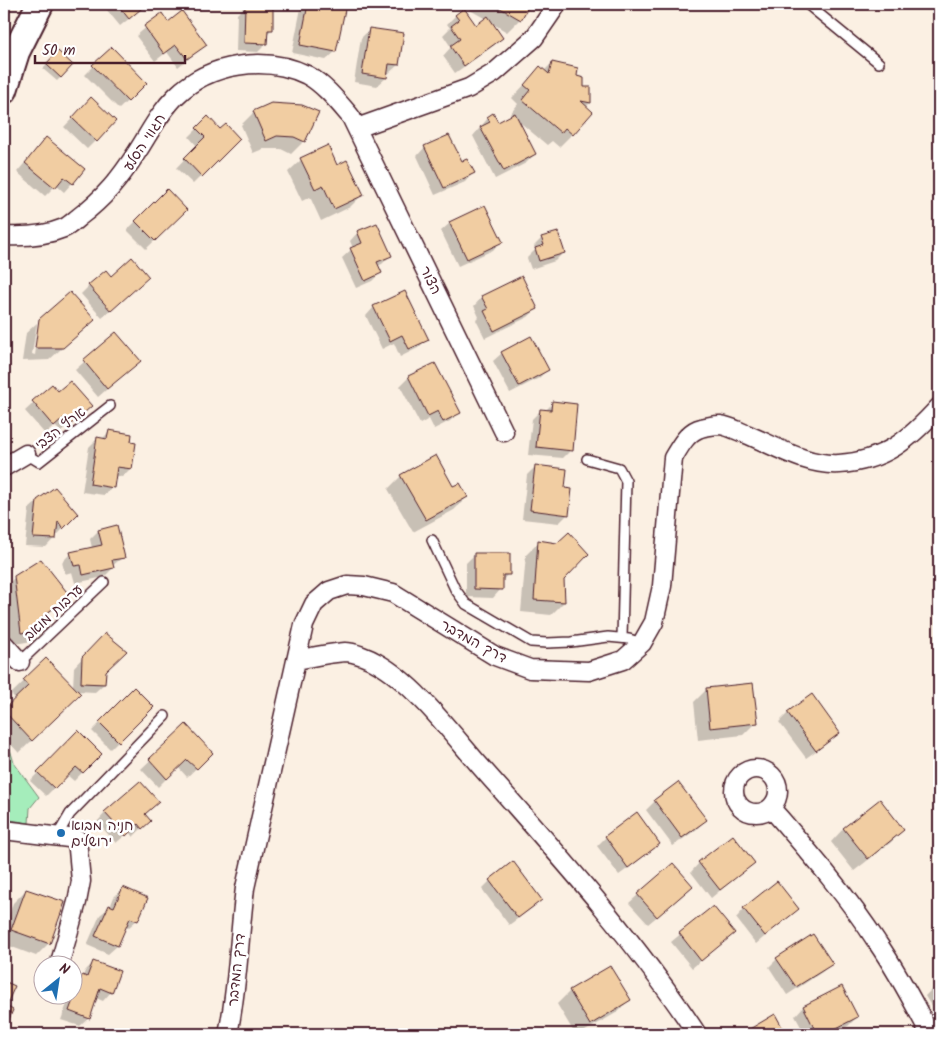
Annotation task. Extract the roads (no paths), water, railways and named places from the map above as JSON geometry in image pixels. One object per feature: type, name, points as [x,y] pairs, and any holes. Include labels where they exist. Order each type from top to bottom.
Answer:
[{"type":"street","points":[[4,90],[16,52],[40,4]]},
{"type":"street","points":[[357,128],[469,88],[494,73],[534,38],[557,5]]},
{"type":"street","name":"חגווי הסלע","points":[[4,236],[22,237],[65,228],[114,186],[137,152],[157,117],[178,95],[199,79],[226,68],[260,64],[282,67],[308,76],[334,97],[351,117],[357,128]]},
{"type":"street","name":"הצור","points":[[357,128],[504,432]]},
{"type":"street","name":"דרך המדבר","points":[[228,1034],[235,988],[239,932],[245,888],[304,625],[314,604],[329,591],[347,584],[393,593],[496,656],[530,669],[589,672],[623,660],[642,643],[654,622],[662,586],[673,458],[682,442],[697,429],[720,425],[810,461],[838,464],[862,461],[886,453],[914,434],[939,407]]},
{"type":"street","points":[[4,468],[26,454]]},
{"type":"street","points":[[4,644],[20,662]]},
{"type":"street","points":[[296,660],[347,652],[376,662],[398,676],[471,756],[593,896],[641,956],[697,1034]]},
{"type":"street","points":[[771,808],[818,862],[872,934],[896,970],[930,1034]]},
{"type":"street","points":[[4,830],[77,839],[81,881],[62,956]]},
{"type":"lane","points":[[807,4],[878,63]]},
{"type":"lane","name":"ארץ הצבי","points":[[26,454],[39,462],[110,406]]},
{"type":"lane","points":[[587,459],[619,468],[626,481],[622,638]]},
{"type":"lane","points":[[432,540],[455,589],[466,604],[531,642],[547,644],[608,637],[642,643]]},
{"type":"lane","name":"ערבות מואב","points":[[20,662],[104,582]]},
{"type":"lane","points":[[57,836],[70,814],[165,716]]},
{"type":"place","name":"חניה מבוא ירושלים","points":[[61,833]]}]
